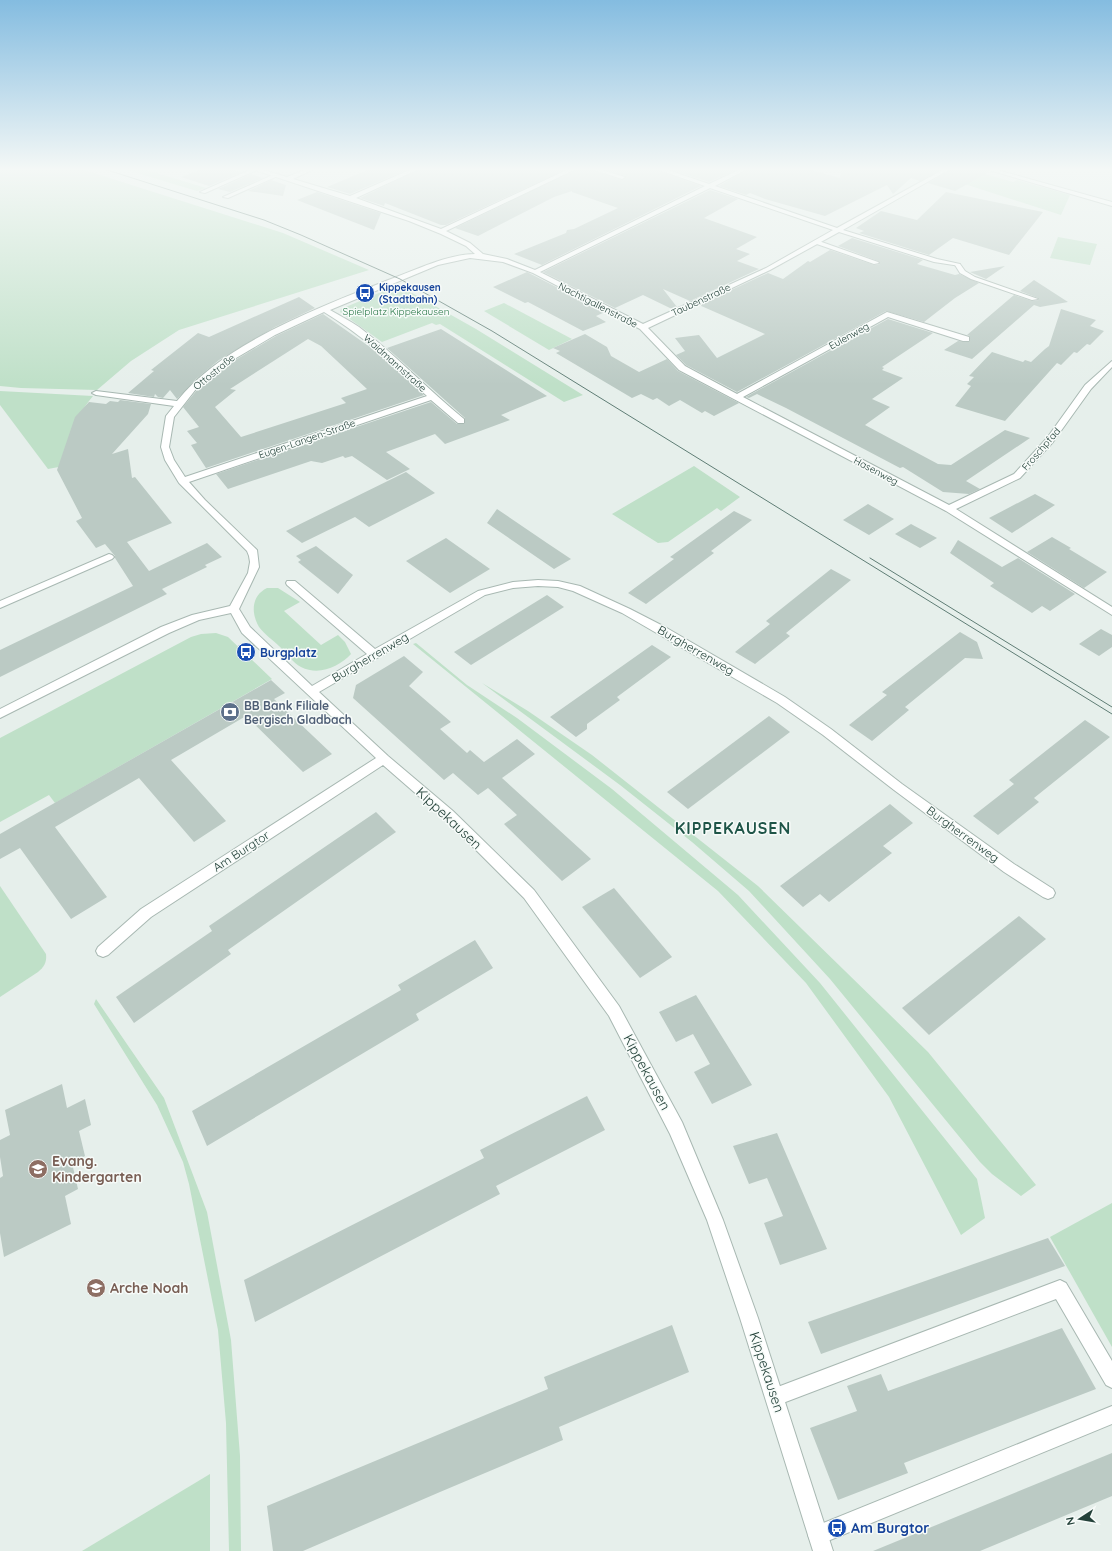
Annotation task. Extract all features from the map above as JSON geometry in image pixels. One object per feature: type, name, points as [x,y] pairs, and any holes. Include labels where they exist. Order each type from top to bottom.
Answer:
[{"type":"street","points":[[461,240],[477,249],[481,256]]},
{"type":"street","points":[[535,272],[599,240]]},
{"type":"street","name":"Taubenstraße","points":[[642,327],[768,269],[819,240]]},
{"type":"street","points":[[872,240],[936,260],[958,265],[962,272],[973,278],[1034,299]]},
{"type":"street","points":[[816,242],[876,263]]},
{"type":"street","name":"Nachtigallenstraße","points":[[481,256],[505,260],[535,272],[642,327]]},
{"type":"street","name":"Ottostraße","points":[[234,609],[236,600],[249,581],[256,564],[252,550],[182,481],[165,448],[164,433],[168,419],[178,404],[205,376],[234,355],[278,330],[436,264],[457,258],[481,256]]},
{"type":"street","name":"Waidmannstraße","points":[[325,310],[355,328],[384,351],[432,397],[461,421]]},
{"type":"street","name":"Eulenweg","points":[[737,397],[887,314],[966,339]]},
{"type":"street","name":"Hasenweg","points":[[642,327],[682,368],[948,510],[1112,612]]},
{"type":"street","name":"Froschpfad","points":[[948,510],[1017,476],[1050,440],[1088,387],[1112,363]]},
{"type":"street","points":[[96,393],[178,404]]},
{"type":"street","name":"Eugen-Langen-Straße","points":[[182,481],[432,397]]},
{"type":"street","points":[[0,605],[109,557]]},
{"type":"street","points":[[291,583],[374,654]]},
{"type":"street","name":"Burgherrenweg","points":[[312,691],[482,593],[513,585],[538,583],[558,584],[576,588],[606,601],[661,630],[781,700],[827,732],[898,787],[1003,863],[1048,893]]},
{"type":"street","points":[[0,714],[165,630],[196,617],[234,609],[246,630],[312,691]]},
{"type":"street","name":"Kippekausen","points":[[312,691],[384,759],[449,815],[529,894],[614,1012],[679,1135],[715,1220],[775,1397],[821,1543]]},
{"type":"street","name":"Am Burgtor","points":[[103,951],[146,913],[384,759]]},
{"type":"street","points":[[775,1397],[1060,1289],[1112,1379]]},
{"type":"street","points":[[821,1543],[1112,1415]]},
{"type":"green space","points":[[0,240],[300,240],[369,270],[179,330],[131,361],[97,390],[0,386]]},
{"type":"green space","points":[[1057,240],[1077,240],[1097,244],[1090,265],[1050,258]]},
{"type":"green space","name":"Spielplatz Kippekausen","points":[[398,285],[476,329],[583,395],[564,402],[440,324],[436,325],[432,323],[382,342],[340,312],[341,309]]},
{"type":"green space","points":[[504,303],[572,339],[549,350],[484,311]]},
{"type":"green space","points":[[0,391],[93,396],[81,412],[72,428],[65,455],[64,466],[48,469],[0,405]]},
{"type":"green space","points":[[694,466],[740,497],[721,511],[717,508],[668,542],[658,543],[612,514]]},
{"type":"green space","points":[[267,588],[278,588],[300,602],[284,611],[321,645],[338,635],[345,642],[351,654],[341,663],[328,669],[315,671],[308,670],[298,665],[282,648],[263,632],[256,622],[254,611],[255,600],[262,591]]},
{"type":"green space","points":[[216,633],[228,637],[272,679],[55,803],[49,795],[0,822],[0,738],[191,637],[201,634]]},
{"type":"green space","points":[[416,643],[467,685],[517,718],[612,789],[738,895],[820,983],[977,1179],[985,1218],[961,1235],[889,1097],[806,983],[718,891],[413,644]]},
{"type":"green space","points":[[482,683],[528,711],[592,755],[758,886],[928,1052],[1036,1185],[1021,1196],[992,1174],[980,1162],[830,979],[749,891],[692,842],[620,785]]},
{"type":"green space","points":[[0,886],[46,954],[46,959],[45,964],[38,972],[0,997]]},
{"type":"green space","points":[[96,999],[164,1098],[207,1212],[231,1340],[240,1456],[241,1551],[229,1551],[226,1423],[218,1330],[189,1184],[183,1162],[157,1105],[94,1004]]},
{"type":"green space","points":[[1112,1203],[1112,1347],[1050,1237]]},
{"type":"green space","points":[[210,1474],[210,1551],[82,1551]]},
{"type":"building","points":[[548,240],[592,240],[542,265],[514,254]]},
{"type":"building","points":[[607,240],[751,240],[736,249],[750,254],[737,261],[759,269],[690,301],[663,289],[677,307],[672,309],[643,295],[615,308],[543,272]]},
{"type":"building","points":[[848,240],[860,240],[923,260],[917,264],[955,275],[959,274],[979,283],[955,298],[924,322],[886,311],[737,392],[686,365],[676,355],[685,351],[675,338],[699,335],[717,358],[765,334],[699,305],[768,273],[783,279],[808,261],[810,262],[830,250],[874,265],[880,264],[878,261],[838,246]]},
{"type":"building","points":[[882,240],[950,240],[929,255]]},
{"type":"building","points":[[961,240],[1021,240],[1009,255]]},
{"type":"building","points":[[1005,266],[986,279],[970,272]]},
{"type":"building","points":[[527,272],[605,312],[596,316],[606,322],[583,331],[528,302],[525,303],[493,287]]},
{"type":"building","points":[[1034,280],[1068,302],[1040,307],[1034,305],[972,359],[944,350],[958,341],[970,342],[970,336],[967,335],[1014,295],[1032,301],[1039,300],[1038,298],[1020,291]]},
{"type":"building","points":[[299,297],[315,308],[275,327],[219,360],[196,379],[177,399],[170,390],[163,398],[158,397],[155,394],[154,397],[128,393],[154,371],[151,370],[198,333],[209,337]]},
{"type":"building","points":[[1061,309],[1096,320],[1090,326],[1104,331],[1090,345],[1087,344],[1077,353],[1074,352],[1061,365],[1057,363],[1005,421],[955,406],[971,386],[967,384],[974,377],[969,376],[992,352],[1023,362],[1025,360],[1031,362],[1049,346]]},
{"type":"building","points":[[323,314],[377,352],[424,395],[206,468],[191,445],[197,443],[187,431],[199,427],[183,407],[197,390],[232,362],[276,336]],"holes":[[[308,339],[321,346],[367,389],[341,398],[346,403],[241,437],[215,407],[236,390],[230,389]]]},
{"type":"building","points":[[888,319],[933,333],[882,367],[884,368],[882,370],[903,378],[872,399],[890,407],[865,425],[938,464],[951,465],[1005,430],[1030,438],[966,481],[980,489],[969,494],[943,492],[903,467],[900,468],[757,394],[749,398],[746,397]]},
{"type":"building","points":[[441,329],[547,396],[501,415],[510,420],[445,444],[435,434],[386,452],[410,469],[387,480],[352,456],[345,458],[343,456],[322,463],[311,461],[228,489],[216,474],[431,402],[457,424],[465,424],[465,418],[387,348]]},
{"type":"building","points":[[585,334],[607,347],[611,356],[639,372],[667,359],[678,371],[739,403],[714,416],[705,411],[702,413],[680,400],[669,406],[657,398],[653,400],[641,394],[632,398],[556,353],[560,351],[553,348]]},
{"type":"building","points":[[120,400],[151,404],[148,414],[112,454],[128,449],[132,478],[135,477],[172,523],[127,542],[149,571],[207,543],[222,557],[205,565],[207,567],[162,589],[167,594],[0,677],[0,650],[133,586],[115,556],[105,544],[96,548],[76,521],[82,518],[57,470],[75,417],[89,402],[106,404],[110,401],[118,402]]},
{"type":"building","points":[[406,472],[435,493],[369,527],[355,517],[302,543],[286,531]]},
{"type":"building","points":[[1035,494],[1055,505],[1012,533],[989,518]]},
{"type":"building","points":[[868,504],[894,519],[869,535],[843,520]]},
{"type":"building","points":[[497,509],[571,559],[554,569],[487,523]]},
{"type":"building","points":[[734,511],[752,520],[711,551],[714,553],[646,604],[628,593],[674,559],[670,557]]},
{"type":"building","points":[[911,524],[937,538],[920,548],[895,534]]},
{"type":"building","points":[[1052,537],[1107,572],[1084,588],[1027,552]]},
{"type":"building","points":[[446,538],[490,569],[450,593],[406,561]]},
{"type":"building","points":[[958,540],[1002,567],[1018,558],[1075,594],[1050,611],[1042,606],[1032,613],[990,586],[994,583],[950,553]]},
{"type":"building","points":[[316,546],[353,575],[338,594],[298,562],[301,560],[296,556]]},
{"type":"building","points":[[831,569],[851,580],[786,633],[790,636],[755,664],[735,652],[770,624],[766,621]]},
{"type":"building","points":[[547,595],[564,607],[471,665],[454,652]]},
{"type":"building","points":[[1101,629],[1112,635],[1112,647],[1099,656],[1079,644]]},
{"type":"building","points":[[960,632],[977,642],[983,659],[965,658],[905,707],[909,710],[872,741],[849,725],[887,695],[882,692]]},
{"type":"building","points":[[652,645],[671,657],[617,697],[620,700],[587,724],[587,729],[576,737],[550,717]]},
{"type":"building","points":[[404,656],[423,672],[409,686],[451,722],[440,729],[467,753],[470,750],[484,762],[517,739],[535,754],[502,778],[591,859],[562,881],[504,824],[517,815],[488,788],[478,795],[453,773],[444,780],[353,698],[356,685]]},
{"type":"building","points":[[271,680],[285,693],[274,699],[332,754],[303,772],[246,716],[171,760],[226,821],[194,842],[139,778],[55,827],[107,897],[71,919],[20,848],[0,859],[0,834]]},
{"type":"building","points":[[769,716],[790,732],[688,809],[667,792]]},
{"type":"building","points":[[1085,720],[1110,737],[1034,798],[1039,802],[998,835],[973,816],[1014,784],[1009,780]]},
{"type":"building","points":[[890,804],[913,823],[883,846],[892,853],[829,902],[820,894],[803,907],[780,886]]},
{"type":"building","points":[[376,812],[396,832],[228,950],[231,954],[134,1023],[116,997],[212,931],[209,926]]},
{"type":"building","points":[[614,888],[672,957],[640,978],[582,907]]},
{"type":"building","points":[[1019,916],[1046,939],[929,1035],[902,1008]]},
{"type":"building","points":[[475,940],[493,968],[416,1014],[419,1020],[207,1146],[192,1111],[401,990],[398,985]]},
{"type":"building","points":[[696,995],[752,1085],[712,1104],[694,1072],[710,1064],[693,1034],[676,1042],[659,1012]]},
{"type":"building","name":"Evang. Kindergarten","points":[[62,1084],[67,1108],[85,1099],[91,1125],[79,1131],[85,1156],[72,1163],[78,1189],[65,1196],[71,1224],[4,1257],[0,1233],[0,1178],[3,1176],[0,1157],[0,1140],[10,1135],[5,1110]]},
{"type":"building","points":[[587,1096],[605,1130],[496,1186],[500,1194],[255,1322],[244,1280],[484,1158],[480,1150]]},
{"type":"building","points":[[777,1133],[827,1249],[780,1265],[764,1223],[783,1216],[767,1178],[749,1184],[733,1146]]},
{"type":"building","points":[[1048,1238],[1065,1266],[821,1354],[808,1322]]},
{"type":"building","points":[[672,1325],[689,1372],[559,1427],[563,1440],[303,1551],[273,1551],[267,1506],[548,1389],[544,1377]]},
{"type":"building","points":[[1062,1328],[1096,1389],[904,1463],[908,1473],[838,1500],[810,1428],[857,1411],[847,1386],[881,1374],[888,1391]]},
{"type":"building","points":[[1112,1453],[1112,1496],[980,1551],[873,1551]]},
{"type":"tram line","points":[[313,240],[400,279],[492,331],[1112,714]]},
{"type":"tram line","points":[[870,558],[1112,707]]},
{"type":"place","name":"Kippekausen (Stadtbahn)","points":[[365,293]]},
{"type":"place","name":"Burgplatz","points":[[246,652]]},
{"type":"place","name":"BB Bank Filiale Bergisch Gladbach","points":[[230,712]]},
{"type":"place","name":"Evang. Kindergarten","points":[[38,1169]]},
{"type":"place","name":"Arche Noah","points":[[96,1288]]},
{"type":"place","name":"Am Burgtor","points":[[837,1528]]},
{"type":"district","name":"KIPPEKAUSEN","points":[[733,828]]}]
